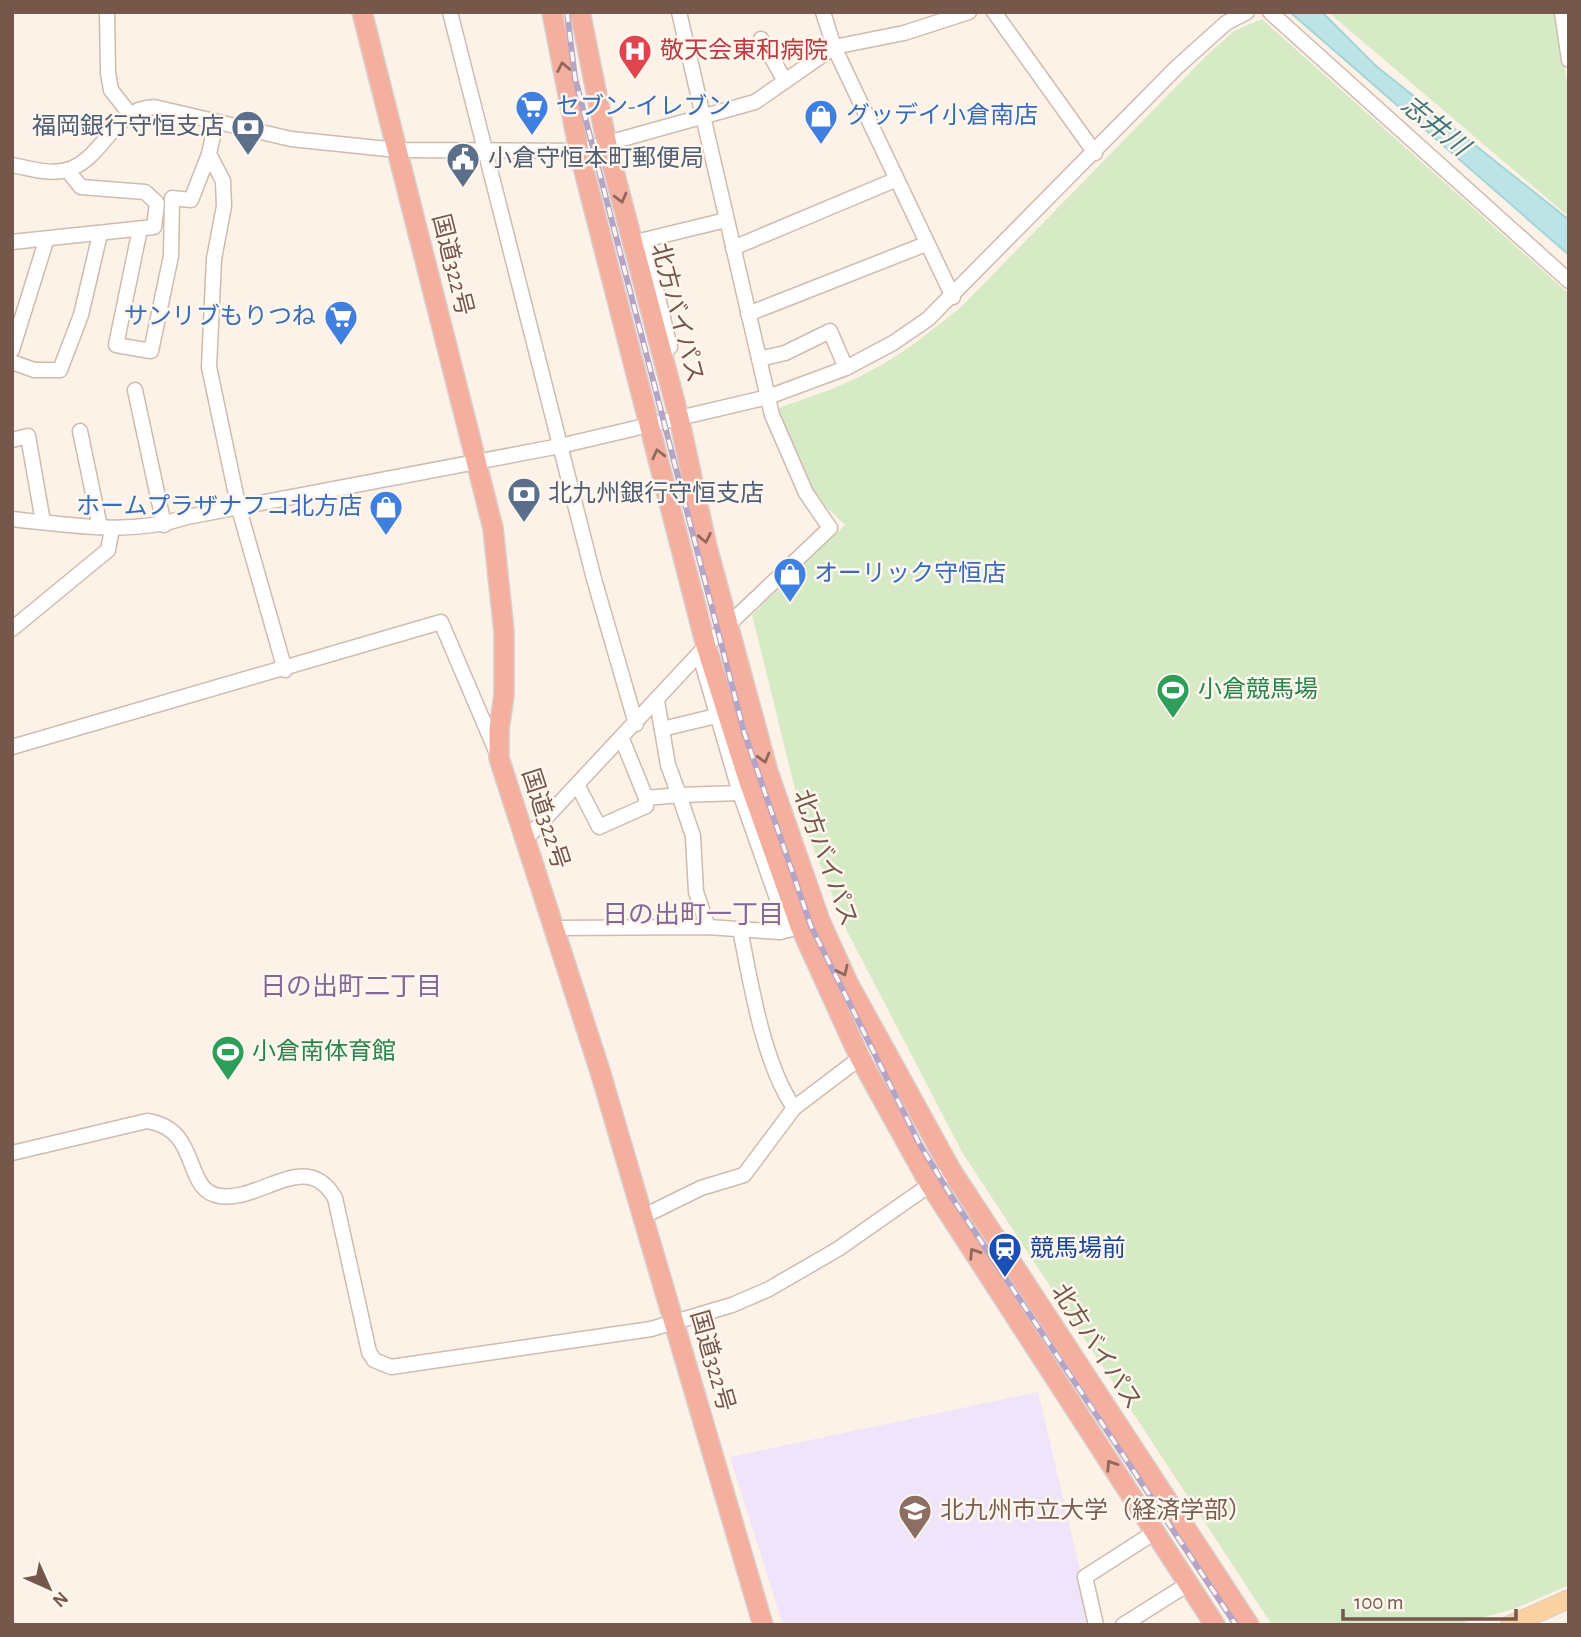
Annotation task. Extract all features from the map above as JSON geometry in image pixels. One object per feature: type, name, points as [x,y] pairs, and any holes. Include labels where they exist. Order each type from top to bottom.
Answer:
[{"type":"highway","name":"国道322号","points":[[362,12],[493,528],[501,589],[505,695],[499,729],[499,758],[600,1071],[764,1625]]},
{"type":"highway","name":"北方バイパス","points":[[552,12],[579,151],[651,425],[703,650],[747,776],[794,928],[860,1058],[929,1183],[1215,1625]]},
{"type":"highway","name":"北方バイパス","points":[[580,12],[607,145],[679,418],[707,548],[768,772],[820,921],[848,983],[951,1170],[1249,1625]]},
{"type":"main road","points":[[1510,1625],[1568,1601]]},
{"type":"street","points":[[107,12],[111,90],[128,113]]},
{"type":"street","points":[[450,12],[560,446],[636,724]]},
{"type":"street","points":[[527,838],[703,650],[830,528],[806,493],[772,415],[701,119],[679,12]]},
{"type":"street","points":[[823,12],[834,47],[953,297]]},
{"type":"street","points":[[12,165],[48,172],[67,170],[91,154],[128,113],[142,107],[154,107],[263,135],[397,150],[579,151],[755,102],[834,47],[904,33],[953,14],[969,12]]},
{"type":"street","points":[[995,12],[1095,153]]},
{"type":"street","points":[[12,519],[106,528],[164,525],[187,517],[560,446],[768,397],[846,368],[893,344],[953,297],[1177,67],[1226,23],[1247,12]]},
{"type":"street","points":[[1270,12],[1564,276],[1569,259]]},
{"type":"street","points":[[1562,12],[1569,60]]},
{"type":"street","points":[[761,39],[785,82]]},
{"type":"street","points":[[141,229],[116,345],[151,351],[171,256],[172,198],[191,200],[209,154],[216,122]]},
{"type":"street","points":[[209,154],[223,181],[224,206],[214,259],[209,368],[239,509],[285,670]]},
{"type":"street","points":[[12,242],[154,227],[157,203],[145,192],[81,187],[67,170]]},
{"type":"street","points":[[733,248],[895,180]]},
{"type":"street","points":[[663,355],[670,347],[643,240],[726,220]]},
{"type":"street","points":[[12,362],[34,370],[60,370],[81,315],[100,234]]},
{"type":"street","points":[[12,350],[46,240]]},
{"type":"street","points":[[748,314],[926,244]]},
{"type":"street","points":[[759,359],[785,352],[830,331],[846,368]]},
{"type":"street","points":[[135,390],[164,525]]},
{"type":"street","points":[[12,629],[108,550],[106,528],[80,430]]},
{"type":"street","points":[[12,440],[28,436],[43,522]]},
{"type":"street","points":[[12,747],[285,670],[441,622],[499,758]]},
{"type":"street","points":[[703,650],[716,716],[740,793],[794,928]]},
{"type":"street","points":[[657,701],[668,765],[693,836],[696,892],[708,927]]},
{"type":"street","points":[[662,729],[716,716]]},
{"type":"street","points":[[578,786],[599,827],[646,806],[646,798],[622,739]]},
{"type":"street","points":[[646,798],[740,793]]},
{"type":"street","points":[[552,928],[794,928],[820,921]]},
{"type":"street","points":[[740,929],[753,994],[778,1085],[794,1108]]},
{"type":"street","points":[[642,1217],[701,1188],[744,1175],[794,1108],[860,1058]]},
{"type":"street","points":[[12,1153],[147,1121],[163,1123],[186,1145],[194,1174],[204,1189],[215,1195],[231,1197],[303,1175],[317,1177],[327,1184],[335,1198],[369,1352],[374,1360],[391,1367],[651,1329],[732,1304],[769,1289],[838,1249],[951,1170]]},
{"type":"street","points":[[1096,1625],[1085,1577],[1155,1532]]},
{"type":"street","points":[[1123,1625],[1188,1584]]},
{"type":"shaded area","name":"北九州市立大学（経済学部）","points":[[1038,1392],[1093,1625],[783,1625],[730,1457]]},
{"type":"green space","points":[[1328,12],[1555,12],[1569,93],[1569,217]]},
{"type":"green space","name":"小倉競馬場","points":[[1262,19],[1569,294],[1569,1585],[1514,1609],[1456,1625],[1272,1625],[962,1152],[848,933],[804,825],[752,615],[845,525],[814,495],[777,412],[781,407],[832,389],[879,367],[949,317],[1207,55],[1234,31]]},
{"type":"water","name":"志井川","points":[[1290,12],[1322,12],[1376,66],[1569,220],[1569,255]]},
{"type":"railway","points":[[567,12],[575,78],[744,732],[811,926],[919,1143],[951,1196],[1236,1625]]},
{"type":"place","name":"敬天会東和病院","points":[[635,81]]},
{"type":"place","name":"セブン-イレブン","points":[[532,137]]},
{"type":"place","name":"グッデイ小倉南店","points":[[821,146]]},
{"type":"place","name":"福岡銀行守恒支店","points":[[248,157]]},
{"type":"place","name":"小倉守恒本町郵便局","points":[[463,189]]},
{"type":"place","name":"サンリブもりつね","points":[[341,347]]},
{"type":"place","name":"北九州銀行守恒支店","points":[[524,524]]},
{"type":"place","name":"ホームプラザナフコ北方店","points":[[386,537]]},
{"type":"place","name":"オーリック守恒店","points":[[790,604]]},
{"type":"place","name":"小倉競馬場","points":[[1173,720]]},
{"type":"place","name":"小倉南体育館","points":[[228,1082]]},
{"type":"place","name":"競馬場前","points":[[1005,1279]]},
{"type":"place","name":"北九州市立大学（経済学部）","points":[[915,1541]]},
{"type":"district","name":"日の出町一丁目","points":[[693,915]]},
{"type":"district","name":"日の出町二丁目","points":[[351,987]]}]
